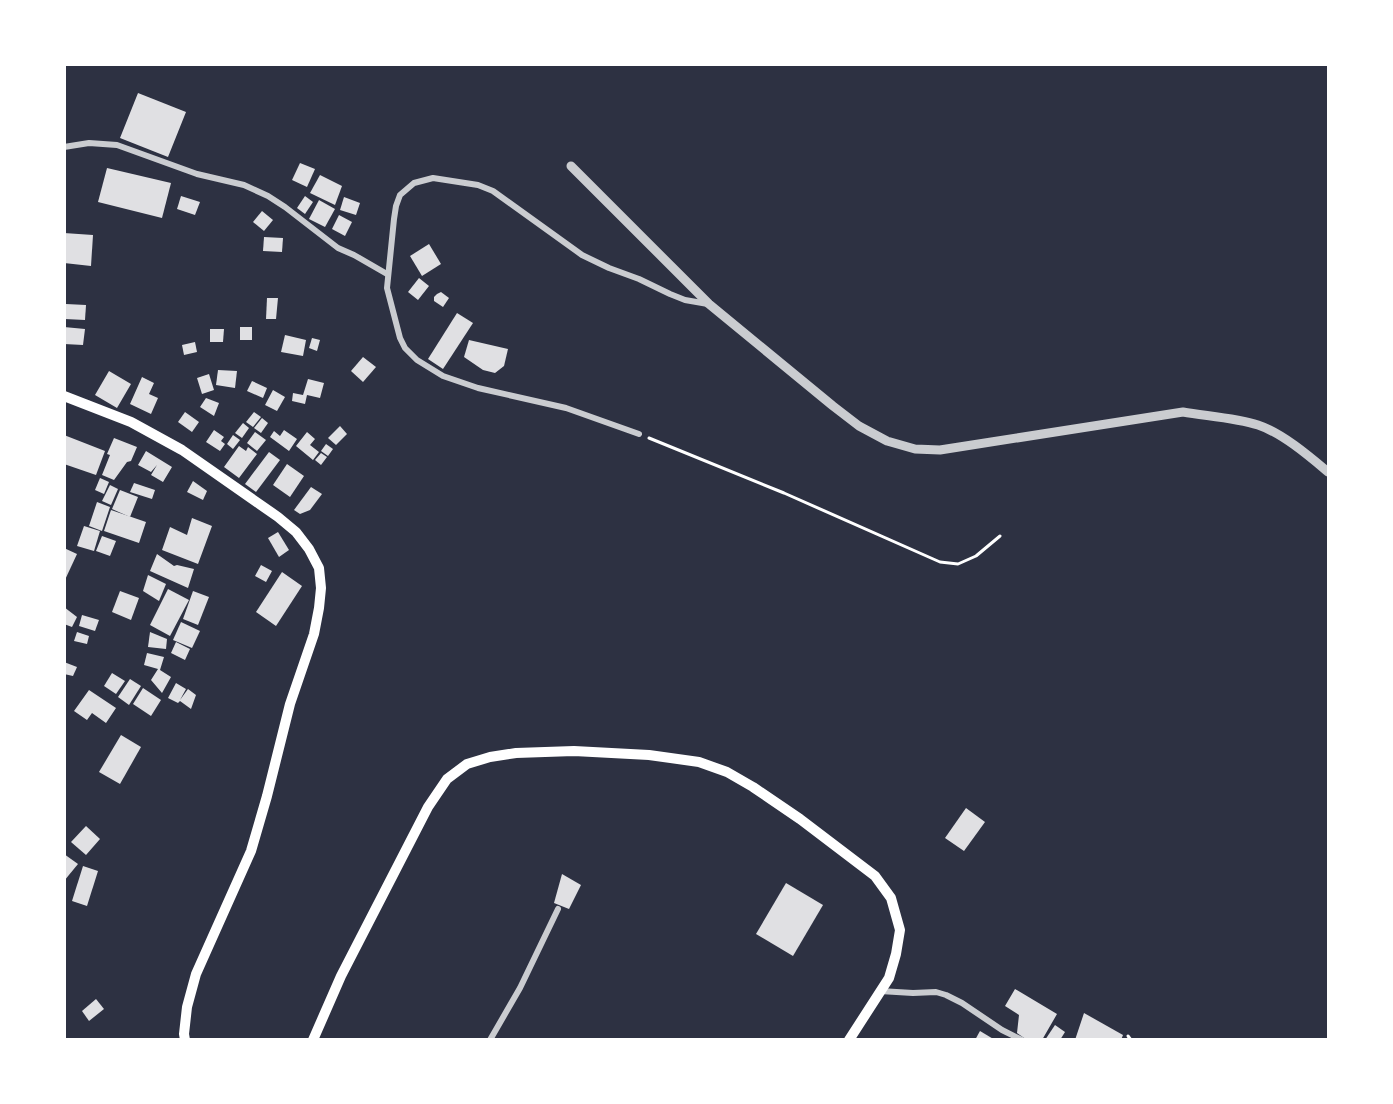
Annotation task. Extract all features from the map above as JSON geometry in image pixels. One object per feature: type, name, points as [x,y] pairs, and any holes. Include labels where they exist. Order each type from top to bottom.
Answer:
[{"type":"main road","points":[[64,396],[132,422],[182,450],[296,532],[309,549],[319,568],[321,588],[314,634],[290,704],[251,851],[196,974],[187,1007],[185,1040]]},
{"type":"main road","points":[[313,1040],[341,976],[428,807],[447,779],[467,764],[490,757],[516,753],[574,751],[659,756],[699,762],[727,772],[808,825],[875,876],[891,898],[900,930],[896,954],[888,978],[849,1040]]},
{"type":"street","points":[[64,147],[89,143],[117,146],[197,174],[244,185],[285,207],[338,248],[387,274]]},
{"type":"street","points":[[571,166],[709,304],[859,426],[887,441],[915,449],[940,450],[1183,412],[1258,425],[1287,441],[1329,472]]},
{"type":"street","points":[[639,434],[566,408],[478,388],[443,376],[417,360],[405,348],[400,338],[387,288],[394,219],[400,195],[414,183],[433,178],[478,185],[493,191],[582,255],[685,300],[709,304]]},
{"type":"street","points":[[490,1040],[520,988],[558,909]]},
{"type":"street","points":[[880,991],[936,992],[946,995],[1022,1040]]},
{"type":"path","points":[[639,434],[784,493],[940,562],[958,564],[976,556],[1000,537]]},
{"type":"building","points":[[138,93],[186,112],[168,157],[120,138]]},
{"type":"building","points":[[300,163],[315,169],[307,187],[292,180]]},
{"type":"building","points":[[107,168],[171,183],[162,218],[98,202]]},
{"type":"building","points":[[320,175],[342,186],[335,205],[310,193]]},
{"type":"building","points":[[181,196],[200,202],[195,215],[177,209]]},
{"type":"building","points":[[305,196],[313,202],[305,214],[297,208]]},
{"type":"building","points":[[344,197],[360,203],[356,215],[340,210]]},
{"type":"building","points":[[319,200],[335,209],[325,227],[309,219]]},
{"type":"building","points":[[262,211],[273,220],[264,231],[253,222]]},
{"type":"building","points":[[339,215],[352,222],[345,236],[332,229]]},
{"type":"building","points":[[64,233],[93,235],[91,266],[64,263]]},
{"type":"building","points":[[264,237],[283,238],[282,252],[263,251]]},
{"type":"building","points":[[429,244],[441,264],[422,276],[410,256]]},
{"type":"building","points":[[419,278],[429,286],[418,300],[408,292]]},
{"type":"building","points":[[441,292],[449,298],[443,307],[434,301],[434,297]]},
{"type":"building","points":[[267,298],[278,298],[276,319],[266,319]]},
{"type":"building","points":[[66,304],[86,305],[85,320],[65,319]]},
{"type":"building","points":[[457,313],[473,323],[443,369],[428,359]]},
{"type":"building","points":[[64,327],[85,329],[83,345],[64,344]]},
{"type":"building","points":[[240,327],[252,327],[252,340],[240,340]]},
{"type":"building","points":[[210,329],[224,329],[223,342],[210,342]]},
{"type":"building","points":[[285,335],[306,340],[303,356],[281,352]]},
{"type":"building","points":[[312,338],[320,340],[317,351],[309,348]]},
{"type":"building","points":[[469,340],[508,349],[504,366],[495,373],[483,370],[464,357]]},
{"type":"building","points":[[195,342],[197,352],[184,355],[182,345]]},
{"type":"building","points":[[363,357],[376,367],[363,382],[351,371]]},
{"type":"building","points":[[218,370],[237,371],[235,388],[216,385]]},
{"type":"building","points":[[109,371],[131,384],[117,408],[95,395]]},
{"type":"building","points":[[209,374],[214,390],[202,394],[197,378]]},
{"type":"building","points":[[142,377],[154,383],[149,394],[158,398],[151,414],[130,404]]},
{"type":"building","points":[[308,379],[324,383],[320,398],[307,395],[305,404],[292,401],[293,393],[303,395]]},
{"type":"building","points":[[252,381],[267,388],[263,398],[247,391]]},
{"type":"building","points":[[273,390],[285,397],[277,411],[265,405]]},
{"type":"building","points":[[206,398],[219,403],[214,416],[200,407]]},
{"type":"building","points":[[185,412],[199,422],[192,432],[178,422]]},
{"type":"building","points":[[254,412],[261,417],[253,427],[246,422]]},
{"type":"building","points":[[262,418],[268,423],[261,433],[254,428]]},
{"type":"building","points":[[243,423],[249,428],[242,438],[235,433]]},
{"type":"building","points":[[340,426],[347,434],[336,445],[328,438]]},
{"type":"building","points":[[214,430],[224,437],[221,441],[225,444],[220,451],[206,442]]},
{"type":"building","points":[[284,430],[297,439],[289,451],[270,437],[274,431],[280,436]]},
{"type":"building","points":[[255,432],[266,440],[257,451],[247,443]]},
{"type":"building","points":[[307,432],[315,439],[310,445],[319,452],[313,460],[296,446]]},
{"type":"building","points":[[64,435],[105,451],[96,475],[64,464]]},
{"type":"building","points":[[233,435],[240,440],[233,449],[227,444]]},
{"type":"building","points":[[114,438],[137,447],[131,461],[127,462],[114,480],[102,475]]},
{"type":"building","points":[[326,444],[333,449],[328,456],[321,451]]},
{"type":"building","points":[[239,446],[246,451],[248,447],[257,454],[239,478],[224,467]]},
{"type":"building","points":[[146,451],[172,467],[163,482],[151,475],[157,465],[151,472],[138,465]]},
{"type":"building","points":[[269,452],[280,460],[256,492],[245,484]]},
{"type":"building","points":[[321,453],[327,457],[321,465],[315,460]]},
{"type":"building","points":[[287,464],[304,476],[290,497],[273,485]]},
{"type":"building","points":[[100,478],[109,482],[104,494],[95,490]]},
{"type":"building","points":[[193,481],[207,491],[203,500],[187,492]]},
{"type":"building","points":[[134,483],[155,490],[152,499],[130,492]]},
{"type":"building","points":[[110,485],[118,489],[111,505],[102,501]]},
{"type":"building","points":[[311,487],[322,494],[310,510],[300,514],[294,510]]},
{"type":"building","points":[[120,490],[138,497],[130,517],[112,509]]},
{"type":"building","points":[[97,502],[110,507],[102,531],[89,526]]},
{"type":"building","points":[[111,510],[146,522],[139,543],[104,531]]},
{"type":"building","points":[[192,518],[212,526],[198,564],[162,550],[170,527],[187,535]]},
{"type":"building","points":[[84,526],[100,531],[94,551],[77,546]]},
{"type":"building","points":[[278,532],[289,550],[279,557],[268,538]]},
{"type":"building","points":[[102,536],[116,541],[110,556],[96,551]]},
{"type":"building","points":[[64,548],[77,554],[64,582]]},
{"type":"building","points":[[157,554],[174,566],[194,569],[188,588],[150,571]]},
{"type":"building","points":[[261,565],[272,571],[266,582],[255,576]]},
{"type":"building","points":[[282,572],[302,586],[276,626],[256,612]]},
{"type":"building","points":[[148,575],[166,584],[159,601],[143,591]]},
{"type":"building","points":[[168,589],[189,600],[170,636],[150,625]]},
{"type":"building","points":[[120,591],[139,598],[131,620],[112,612]]},
{"type":"building","points":[[193,591],[209,597],[198,625],[183,619]]},
{"type":"building","points":[[64,607],[77,617],[72,627],[64,624]]},
{"type":"building","points":[[82,615],[99,620],[95,631],[79,626]]},
{"type":"building","points":[[181,622],[200,631],[192,648],[173,640]]},
{"type":"building","points":[[77,632],[89,636],[87,644],[74,641]]},
{"type":"building","points":[[150,632],[167,639],[166,649],[148,647]]},
{"type":"building","points":[[176,642],[190,649],[185,660],[171,653]]},
{"type":"building","points":[[147,653],[164,657],[160,670],[171,677],[162,693],[151,680],[158,669],[144,665]]},
{"type":"building","points":[[64,662],[77,667],[73,676],[64,674]]},
{"type":"building","points":[[112,673],[125,681],[116,694],[104,686]]},
{"type":"building","points":[[130,679],[141,686],[129,705],[118,697]]},
{"type":"building","points":[[176,683],[186,689],[180,700],[188,689],[196,695],[191,709],[180,701],[178,703],[168,698]]},
{"type":"building","points":[[143,688],[161,700],[151,716],[133,704]]},
{"type":"building","points":[[89,690],[116,708],[106,723],[92,713],[87,720],[74,711]]},
{"type":"building","points":[[121,735],[141,747],[120,784],[99,772]]},
{"type":"building","points":[[966,808],[985,822],[964,851],[945,838]]},
{"type":"building","points":[[86,826],[100,839],[86,855],[71,842]]},
{"type":"building","points":[[64,854],[78,864],[64,881]]},
{"type":"building","points":[[83,866],[98,871],[87,906],[72,901]]},
{"type":"building","points":[[562,874],[581,885],[569,909],[554,903]]},
{"type":"building","points":[[786,883],[823,905],[793,956],[756,934]]},
{"type":"building","points":[[1015,989],[1057,1014],[1042,1040],[1027,1040],[1017,1033],[1019,1015],[1005,1006]]},
{"type":"building","points":[[96,999],[104,1009],[89,1021],[82,1011]]},
{"type":"building","points":[[1084,1013],[1123,1035],[1121,1040],[1075,1040]]},
{"type":"building","points":[[1055,1025],[1065,1032],[1060,1040],[1045,1040]]},
{"type":"building","points":[[980,1031],[995,1040],[975,1040]]}]
